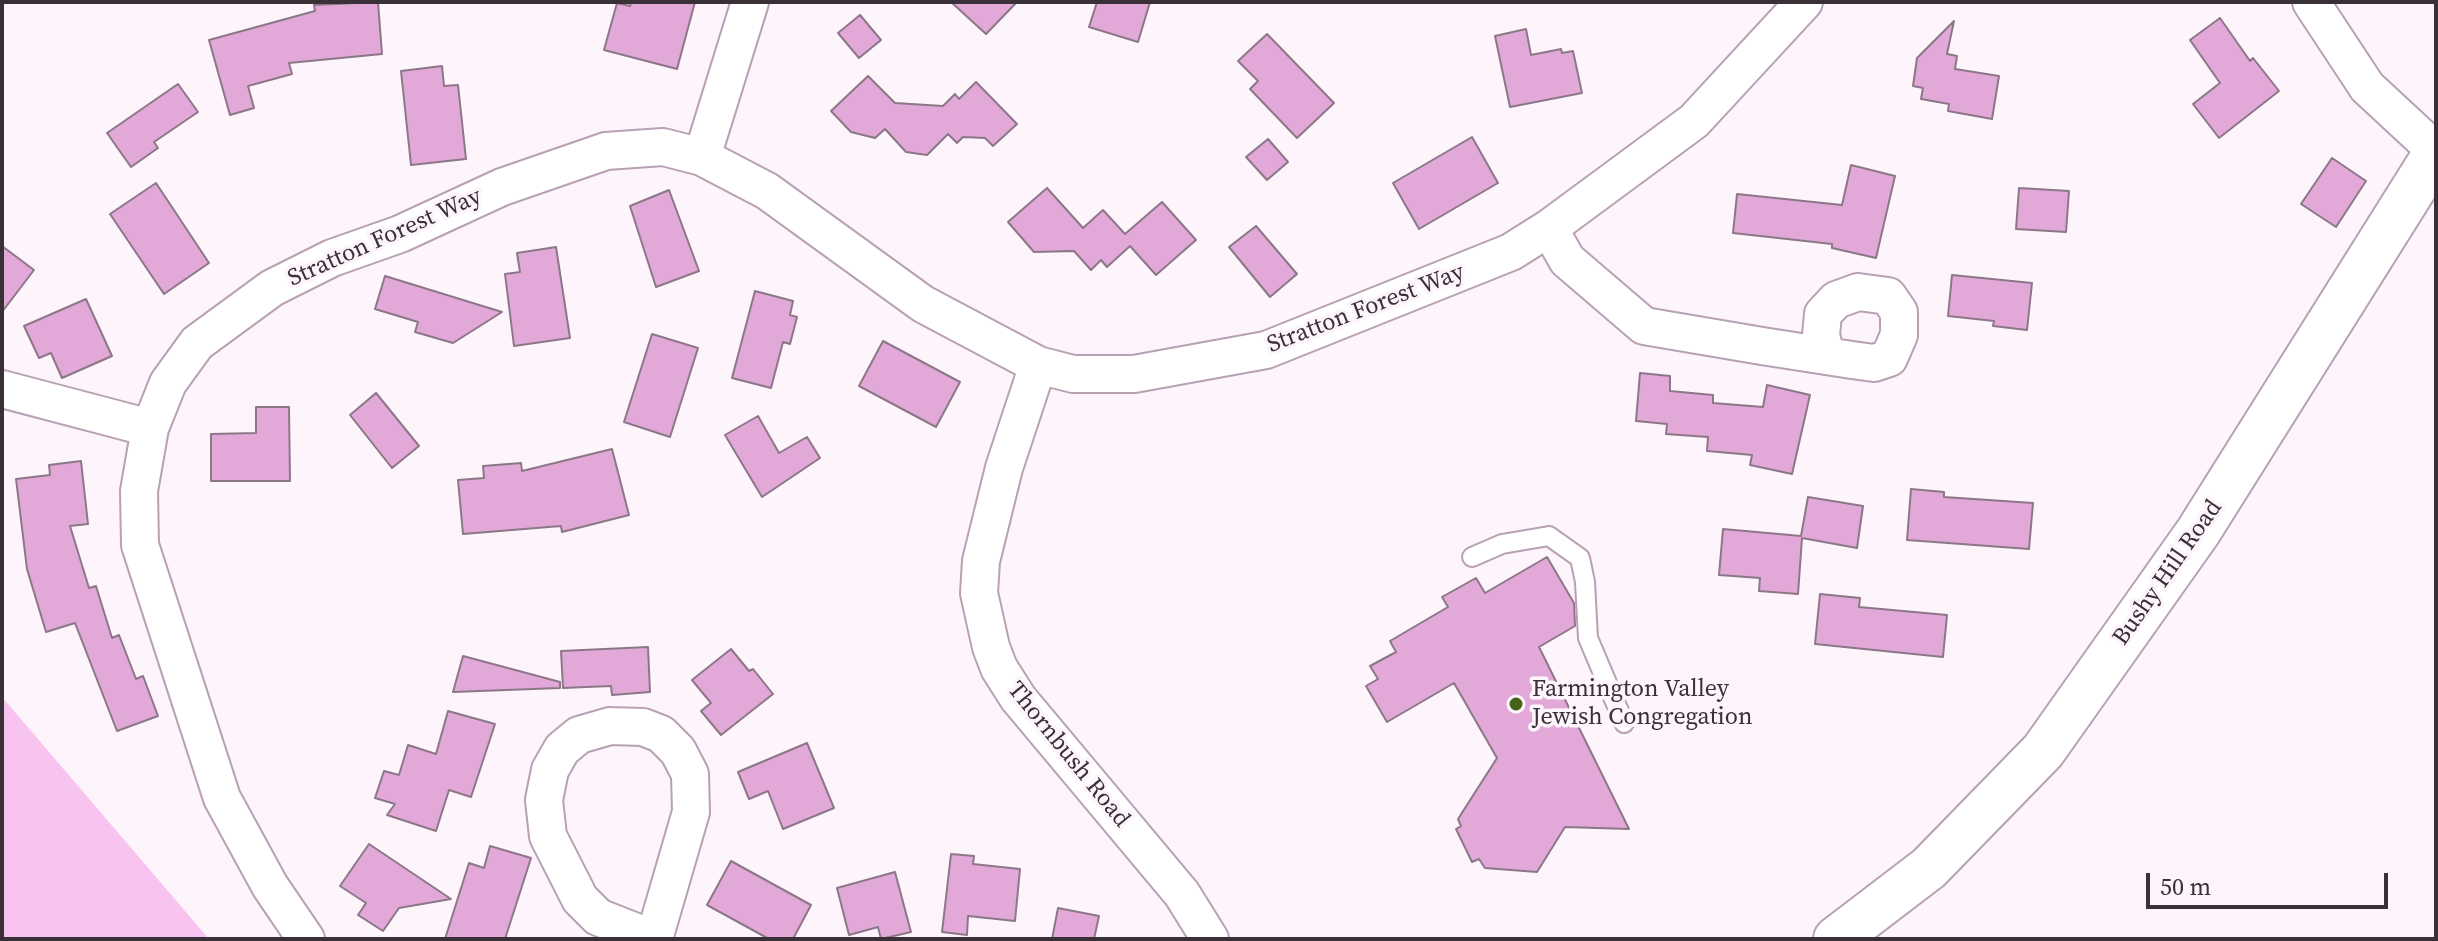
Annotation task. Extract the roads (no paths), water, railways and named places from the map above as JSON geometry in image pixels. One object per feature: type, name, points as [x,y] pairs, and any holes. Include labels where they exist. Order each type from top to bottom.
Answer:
[{"type":"main road","name":"Bushy Hill Road","points":[[1836,939],[1929,868],[2043,751],[2198,532],[2436,152]]},
{"type":"street","points":[[702,157],[750,2]]},
{"type":"street","name":"Stratton Forest Way","points":[[306,939],[270,886],[222,798],[140,545],[139,491],[150,428],[168,383],[197,343],[272,288],[332,258],[400,234],[502,187],[606,151],[663,147],[702,157],[767,191],[923,304],[1038,365],[1073,374],[1134,374],[1266,350],[1511,252],[1549,228],[1694,121],[1804,2]]},
{"type":"street","points":[[2311,2],[2367,87],[2436,152]]},
{"type":"street","points":[[1549,228],[1567,260],[1644,326],[1826,356]]},
{"type":"street","name":"Thornbush Road","points":[[1038,365],[1004,468],[981,561],[979,593],[991,647],[999,668],[1018,698],[1182,894],[1210,939]]},
{"type":"street","points":[[2,389],[150,428]]},
{"type":"street","points":[[610,726],[643,727],[661,734],[678,751],[690,774],[691,812],[654,939],[598,917],[580,899],[548,836],[544,800],[550,770],[562,749],[579,735],[610,726]]},
{"type":"lane","points":[[1472,557],[1502,544],[1549,536],[1580,558],[1585,582],[1588,638],[1624,723]]},
{"type":"place","name":"Farmington Valley Jewish Congregation","points":[[1516,704]]}]
